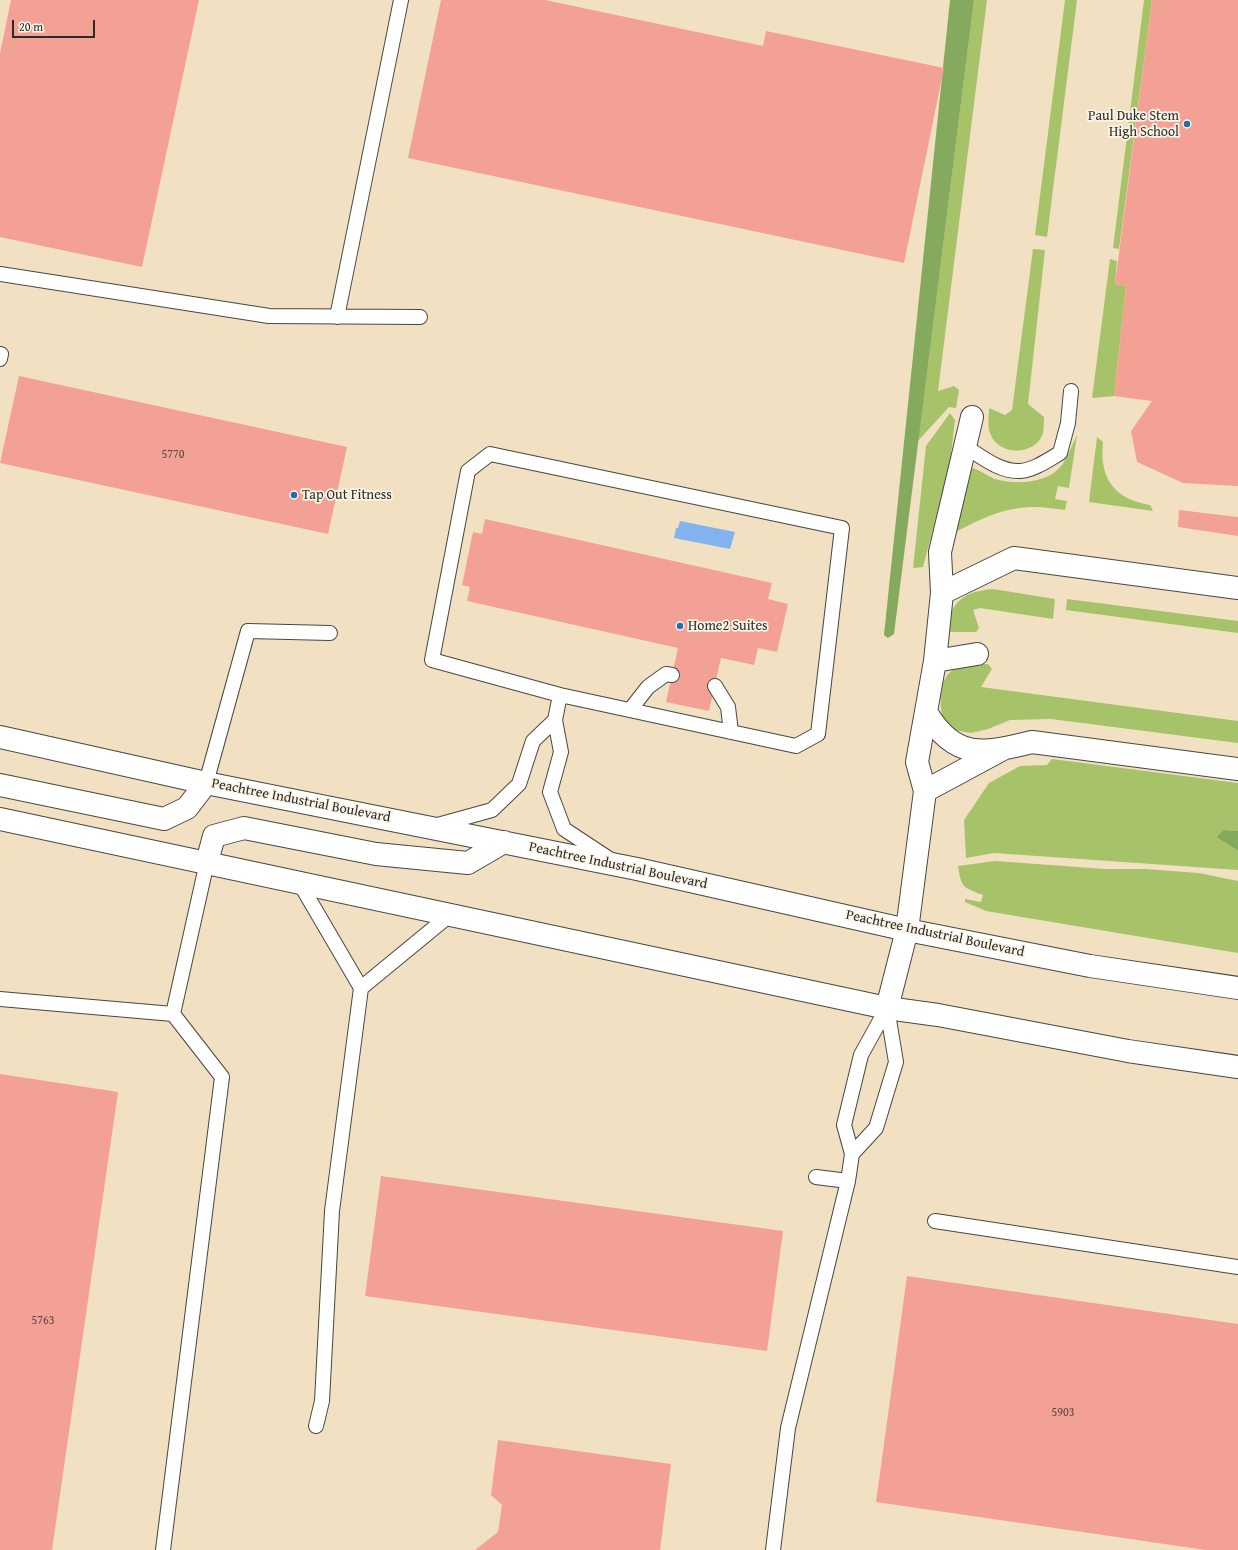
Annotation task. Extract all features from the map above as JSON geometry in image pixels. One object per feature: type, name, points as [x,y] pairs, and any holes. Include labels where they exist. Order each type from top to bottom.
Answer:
[{"type":"main road","points":[[886,1008],[907,930],[925,791],[917,762],[935,661],[942,594],[940,552],[972,417]]},
{"type":"main road","points":[[942,594],[1014,558],[1238,588]]},
{"type":"main road","points":[[935,661],[976,654]]},
{"type":"main road","points":[[926,712],[940,733],[952,742],[968,750],[1003,749],[1032,742],[1238,769]]},
{"type":"main road","name":"Peachtree Industrial Boulevard","points":[[0,737],[206,782],[620,866],[907,930],[1090,966],[1238,988]]},
{"type":"main road","points":[[925,791],[1003,749]]},
{"type":"main road","points":[[0,785],[164,819],[187,808],[206,782]]},
{"type":"main road","points":[[0,819],[886,1008],[938,1015],[1128,1051],[1238,1067]]},
{"type":"main road","points":[[207,862],[214,836],[244,828],[376,854],[468,862],[504,842]]},
{"type":"lane","points":[[337,317],[401,0]]},
{"type":"lane","points":[[0,274],[269,316],[420,318]]},
{"type":"lane","points":[[966,447],[998,466],[1020,471],[1041,463],[1060,453],[1068,423],[1072,391]]},
{"type":"lane","points":[[490,454],[842,528],[818,734],[796,746],[630,710],[560,695],[432,660],[468,471],[490,454]]},
{"type":"lane","points":[[206,782],[248,631],[330,633]]},
{"type":"lane","points":[[630,710],[648,687],[666,674],[672,675]]},
{"type":"lane","points":[[715,686],[728,708],[731,732]]},
{"type":"lane","points":[[560,695],[555,720],[561,752],[550,792],[564,830],[620,866]]},
{"type":"lane","points":[[430,827],[492,810],[519,784],[533,741],[555,720]]},
{"type":"lane","points":[[173,1014],[207,862]]},
{"type":"lane","points":[[299,882],[361,988],[332,1210],[322,1401],[316,1426]]},
{"type":"lane","points":[[361,988],[451,914]]},
{"type":"lane","points":[[0,999],[173,1014],[222,1077],[163,1550]]},
{"type":"lane","points":[[852,1154],[876,1128],[896,1062],[886,1008]]},
{"type":"lane","points":[[773,1550],[788,1428],[805,1350],[848,1181],[852,1154],[844,1125],[860,1055],[886,1008]]},
{"type":"lane","points":[[816,1177],[848,1181]]},
{"type":"lane","points":[[935,1221],[1238,1267]]},
{"type":"green space","points":[[950,0],[974,0],[894,634],[888,638],[884,635]]},
{"type":"green space","points":[[974,0],[987,0],[938,391],[954,386],[959,390],[956,408],[949,407],[918,441]]},
{"type":"green space","points":[[1065,0],[1077,0],[1047,237],[1035,235]]},
{"type":"green space","points":[[1144,0],[1152,0],[1119,249],[1113,248]]},
{"type":"green space","points":[[1033,249],[1045,250],[1028,404],[1044,417],[1044,427],[1039,441],[1033,446],[1017,451],[1008,450],[994,441],[989,428],[989,408],[1005,415],[1012,410]]},
{"type":"green space","points":[[1110,259],[1117,261],[1115,284],[1126,286],[1114,396],[1092,398]]},
{"type":"green space","points":[[950,413],[955,420],[950,464],[923,567],[913,568],[926,446]]},
{"type":"green space","points":[[1077,435],[1069,488],[1058,486],[1055,499],[1067,501],[1065,510],[1035,507],[1013,509],[991,515],[950,535],[968,472],[973,468],[995,479],[1003,481],[1021,482],[1040,479],[1056,471],[1062,465]]},
{"type":"green space","points":[[1097,437],[1103,442],[1102,455],[1104,466],[1112,485],[1118,492],[1127,498],[1150,505],[1153,511],[1089,502]]},
{"type":"green space","points":[[993,589],[1055,599],[1053,619],[980,608],[973,610],[979,628],[976,632],[948,632],[951,613],[960,600],[974,592]]},
{"type":"green space","points":[[1067,599],[1238,621],[1238,633],[1066,610]]},
{"type":"green space","points":[[988,664],[992,669],[981,687],[1238,721],[1238,743],[1051,719],[1010,720],[988,729],[971,733],[954,730],[943,720],[941,695],[944,680],[948,674],[963,665]]},
{"type":"green space","points":[[1052,759],[1238,783],[1238,831],[1223,830],[1216,837],[1238,851],[1238,870],[994,853],[966,858],[964,820],[989,783],[1020,766],[1047,765]]},
{"type":"green space","points":[[1223,830],[1238,831],[1238,851],[1216,837]]},
{"type":"green space","points":[[995,861],[1105,869],[1145,869],[1199,873],[1238,881],[1238,953],[986,911],[965,902],[965,899],[981,902],[983,895],[964,886],[960,879],[958,866]]},
{"type":"water","points":[[680,521],[735,532],[730,549],[674,538],[676,528],[678,528]]},
{"type":"building","points":[[11,0],[199,0],[142,267],[0,237],[0,54]]},
{"type":"building","points":[[441,0],[545,0],[763,46],[766,31],[944,68],[904,263],[408,158]]},
{"type":"building","name":"Paul Duke Stem High School","points":[[1152,0],[1238,0],[1238,486],[1183,483],[1137,462],[1131,431],[1152,401],[1114,396],[1126,286],[1115,284]]},
{"type":"building","points":[[19,376],[347,447],[328,534],[0,463]]},
{"type":"building","points":[[1179,510],[1238,517],[1238,536],[1178,527]]},
{"type":"building","name":"Home2 Suites","points":[[485,519],[772,583],[768,599],[788,604],[777,652],[758,648],[754,665],[721,658],[709,711],[666,702],[678,648],[467,601],[470,587],[462,585],[473,532],[482,534]]},
{"type":"building","points":[[0,1074],[118,1092],[52,1550],[0,1550]]},
{"type":"building","points":[[381,1176],[783,1231],[767,1351],[365,1296]]},
{"type":"building","points":[[907,1276],[1238,1324],[1238,1550],[1206,1550],[876,1502]]},
{"type":"building","points":[[498,1440],[671,1464],[660,1550],[475,1550],[498,1532],[502,1505],[491,1495]]},
{"type":"place","name":"Paul Duke Stem High School","points":[[1187,124]]},
{"type":"place","name":"Tap Out Fitness","points":[[294,495]]},
{"type":"place","name":"Home2 Suites","points":[[680,626]]}]
